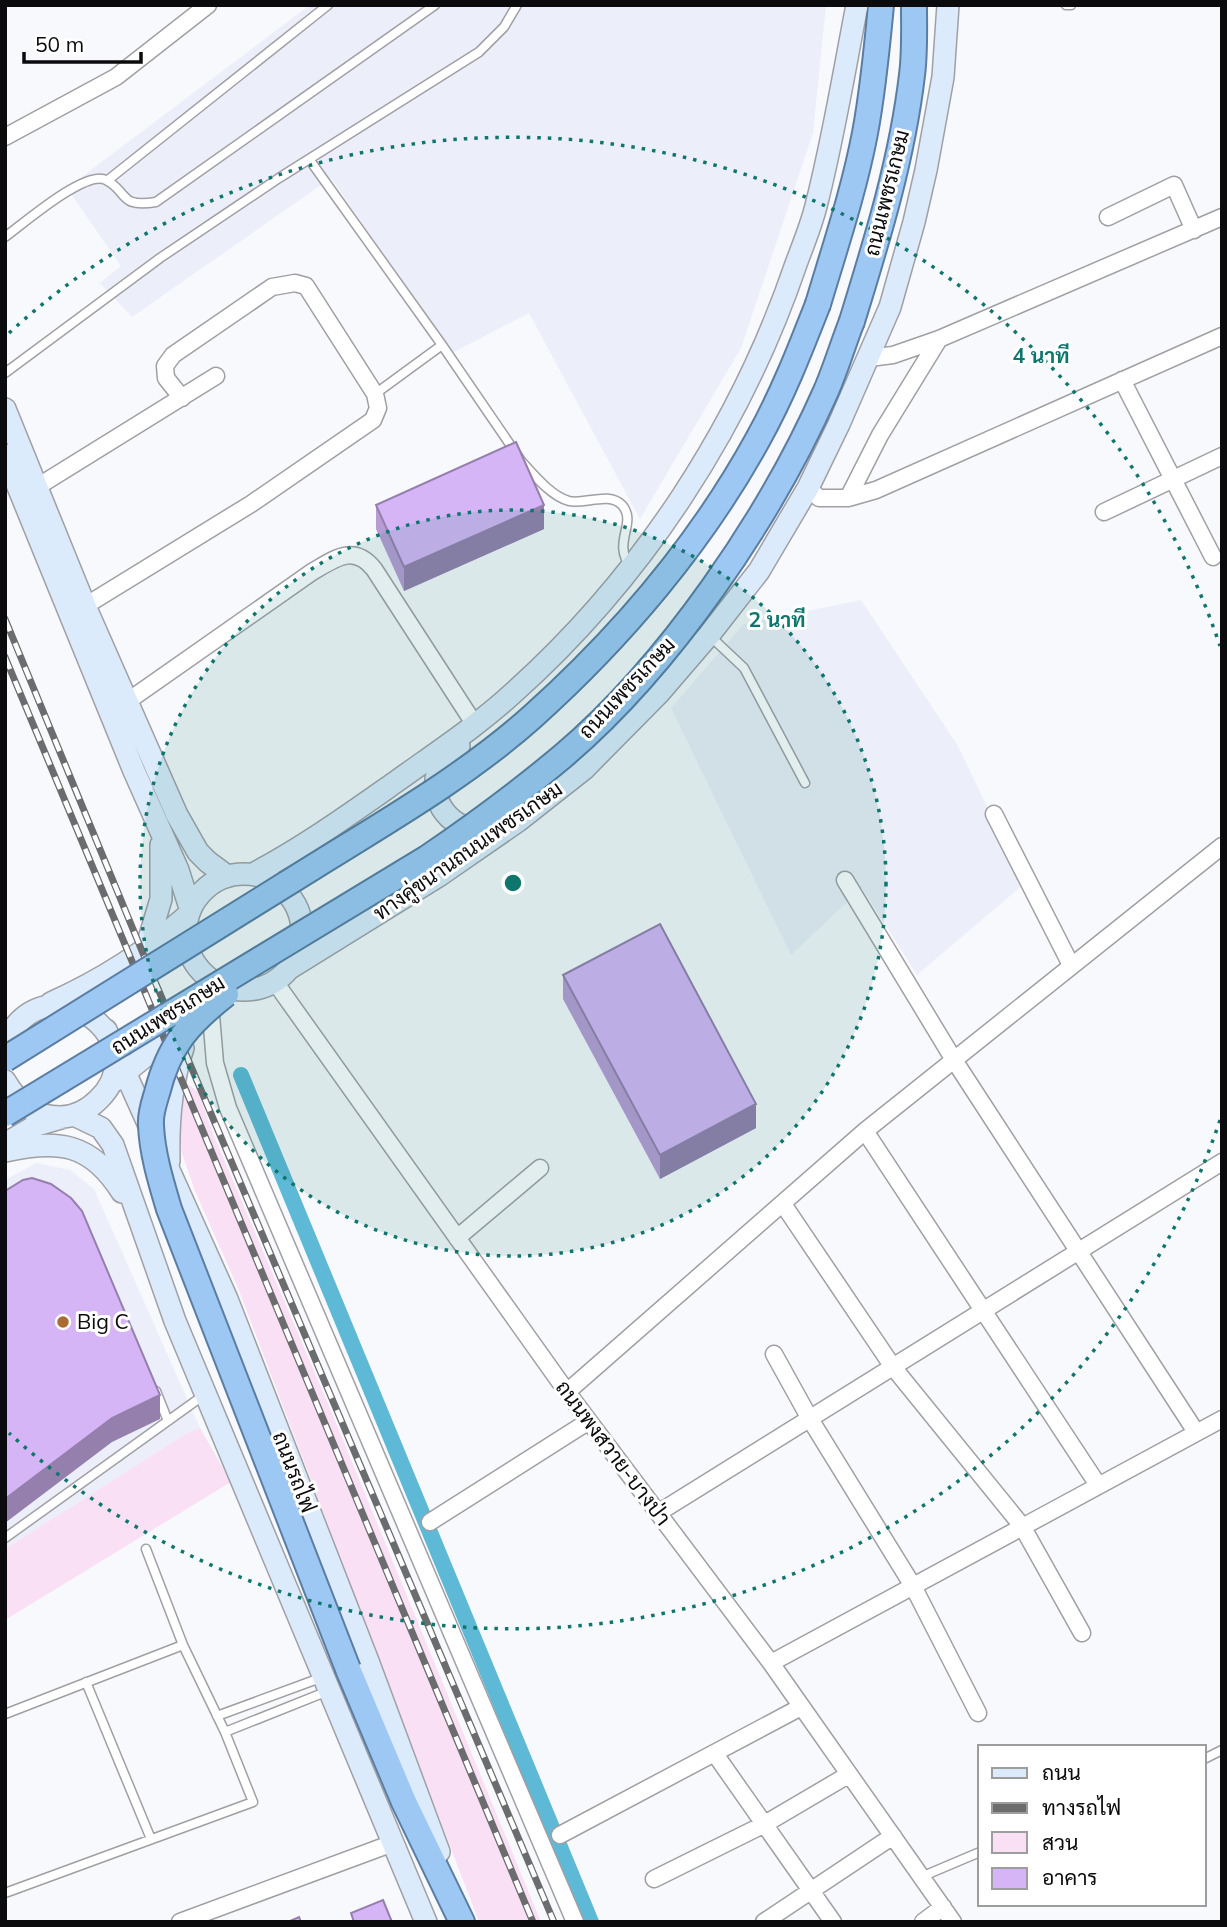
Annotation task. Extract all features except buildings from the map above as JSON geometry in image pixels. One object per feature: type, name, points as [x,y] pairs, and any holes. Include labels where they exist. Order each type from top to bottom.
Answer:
[{"type":"highway","name":"ถนนเพชรเกษม","points":[[5,1059],[403,811],[472,764],[531,719],[590,661],[655,590],[716,509],[758,439],[792,369],[818,303],[843,222],[864,135],[881,5]]},
{"type":"highway","name":"ถนนเพชรเกษม","points":[[5,1114],[427,858],[487,816],[565,754],[641,680],[734,556],[786,469],[825,391],[852,321],[882,223],[903,137],[913,72],[915,5]]},
{"type":"highway","points":[[913,72],[924,5]]},
{"type":"highway","points":[[427,858],[242,982],[203,1012],[176,1042],[164,1065],[150,1121],[152,1143],[169,1209],[348,1670],[404,1802],[463,1922]]},
{"type":"main road","points":[[583,769],[495,827],[480,830],[466,828],[452,821],[437,799],[435,785],[444,760],[556,653],[631,567],[685,493],[726,428],[785,296],[816,208],[857,5]]},
{"type":"main road","name":"ทางคู่ขนานถนนเพชรเกษม","points":[[274,979],[440,875],[518,821],[583,769],[660,692],[759,571],[808,488],[890,307],[920,196],[943,77],[948,5]]},
{"type":"main road","points":[[5,408],[85,606],[189,839],[208,862],[227,876]]},
{"type":"main road","points":[[5,455],[177,870],[189,912]]},
{"type":"main road","points":[[253,874],[322,834],[475,725],[511,696]]},
{"type":"main road","points":[[146,948],[161,899],[160,833]]},
{"type":"main road","points":[[253,874],[272,880],[288,893],[299,910],[303,930],[300,950],[274,979],[232,989],[208,978],[196,966],[188,950],[185,933],[189,912],[199,894],[212,883],[227,876],[253,874]]},
{"type":"main road","points":[[5,1028],[79,990],[146,948],[189,912]]},
{"type":"main road","name":"ถนนเพชรเกษม","points":[[69,1116],[89,1108],[124,1072],[165,1040],[274,979]]},
{"type":"main road","points":[[5,1042],[13,1027],[34,1011],[61,1004],[78,1008],[94,1017],[106,1030],[113,1047],[114,1065],[110,1082],[101,1097]]},
{"type":"main road","points":[[169,1170],[168,1133],[176,1068],[183,1048],[204,1018]]},
{"type":"main road","name":"ถนนรถไฟ","points":[[106,1030],[227,1299],[368,1661],[463,1922]]},
{"type":"main road","points":[[5,1081],[14,1096],[28,1109],[45,1116],[69,1116],[101,1128],[108,1135],[175,1321],[426,1922]]},
{"type":"main road","points":[[5,1144],[37,1125],[69,1116]]},
{"type":"main road","points":[[5,1151],[47,1145],[69,1147],[97,1160],[106,1169],[140,1221]]},
{"type":"main road","points":[[175,1321],[174,1304],[191,1285],[200,1283],[216,1287],[227,1299]]},
{"type":"street","points":[[5,137],[116,77],[208,5]]},
{"type":"street","points":[[1108,216],[1174,186],[1194,230]]},
{"type":"street","points":[[869,358],[893,355],[939,339],[1222,217]]},
{"type":"street","points":[[85,606],[251,504],[373,420],[378,408],[375,394],[306,286],[295,283],[272,287],[173,355],[165,366],[166,378],[182,398]]},
{"type":"street","points":[[808,488],[819,498],[848,498],[876,490],[1222,335]]},
{"type":"street","points":[[848,498],[880,435],[939,339]]},
{"type":"street","points":[[37,487],[216,376]]},
{"type":"street","points":[[1122,380],[1213,557]]},
{"type":"street","points":[[1104,512],[1222,456]]},
{"type":"street","points":[[128,701],[313,572],[353,554],[365,559],[374,569],[475,725]]},
{"type":"street","points":[[994,814],[1071,965]]},
{"type":"street","points":[[567,1392],[865,1131],[1222,846]]},
{"type":"street","points":[[845,880],[954,1060],[1196,1432]]},
{"type":"street","name":"ถนนพงสวาย-บางป่า","points":[[274,979],[567,1392],[771,1663],[953,1922]]},
{"type":"street","points":[[204,1018],[228,1108],[575,1922]]},
{"type":"street","points":[[865,1131],[1098,1485]]},
{"type":"street","points":[[658,1513],[1222,1162]]},
{"type":"street","points":[[457,1238],[540,1168]]},
{"type":"street","points":[[783,1204],[893,1367],[1022,1527],[1082,1633]]},
{"type":"street","points":[[774,1354],[810,1419],[913,1586],[978,1713]]},
{"type":"street","points":[[771,1663],[1222,1419]]},
{"type":"street","points":[[430,1522],[589,1421]]},
{"type":"street","points":[[561,1835],[801,1707]]},
{"type":"street","points":[[715,1754],[833,1922]]},
{"type":"street","points":[[654,1879],[763,1825],[848,1775]]},
{"type":"street","points":[[764,1922],[892,1836]]},
{"type":"street","points":[[180,1922],[393,1843]]},
{"type":"street","points":[[923,1922],[943,1907]]},
{"type":"lane","points":[[108,180],[328,5]]},
{"type":"lane","points":[[5,237],[82,182],[99,177],[108,180],[125,200],[142,204],[156,202],[435,5]]},
{"type":"lane","points":[[5,373],[160,258],[309,159],[479,52],[504,27],[517,5]]},
{"type":"lane","points":[[309,159],[522,462],[565,500],[614,500],[621,504],[627,514],[621,550],[631,567]]},
{"type":"lane","points":[[375,394],[442,345]]},
{"type":"lane","points":[[709,635],[744,668],[805,783]]},
{"type":"lane","points":[[153,1384],[168,1420]]},
{"type":"lane","points":[[5,1538],[206,1393]]},
{"type":"lane","points":[[5,1893],[253,1802],[225,1732],[183,1645],[146,1549]]},
{"type":"lane","points":[[5,1714],[183,1645]]},
{"type":"lane","points":[[86,1682],[151,1839]]},
{"type":"lane","points":[[217,1716],[327,1683]]},
{"type":"lane","points":[[225,1732],[327,1683]]},
{"type":"lane","points":[[1206,1758],[1222,1750]]},
{"type":"lane","points":[[921,1877],[978,1853]]},
{"type":"shaded area","points":[[310,5],[826,5],[813,133],[741,348],[640,519],[529,313],[452,353],[331,178],[132,317],[100,283],[121,266],[67,188]]},
{"type":"shaded area","points":[[861,600],[958,746],[1024,884],[917,975],[862,888],[791,955],[671,708],[744,624]]},
{"type":"shaded area","name":"Big C","points":[[36,1163],[70,1170],[94,1189],[200,1428],[187,1433],[5,1549],[5,1180]]},
{"type":"green space","points":[[187,1083],[198,1092],[541,1922],[479,1922],[238,1288],[195,1191],[179,1145]]},
{"type":"green space","points":[[200,1428],[231,1482],[5,1620],[5,1549],[187,1433]]},
{"type":"waterway","points":[[241,1075],[591,1922]]},
{"type":"railway","points":[[5,619],[142,951],[554,1922]]},
{"type":"railway","points":[[5,657],[533,1922]]},
{"type":"place","name":"Big C","points":[[63,1322]]}]
